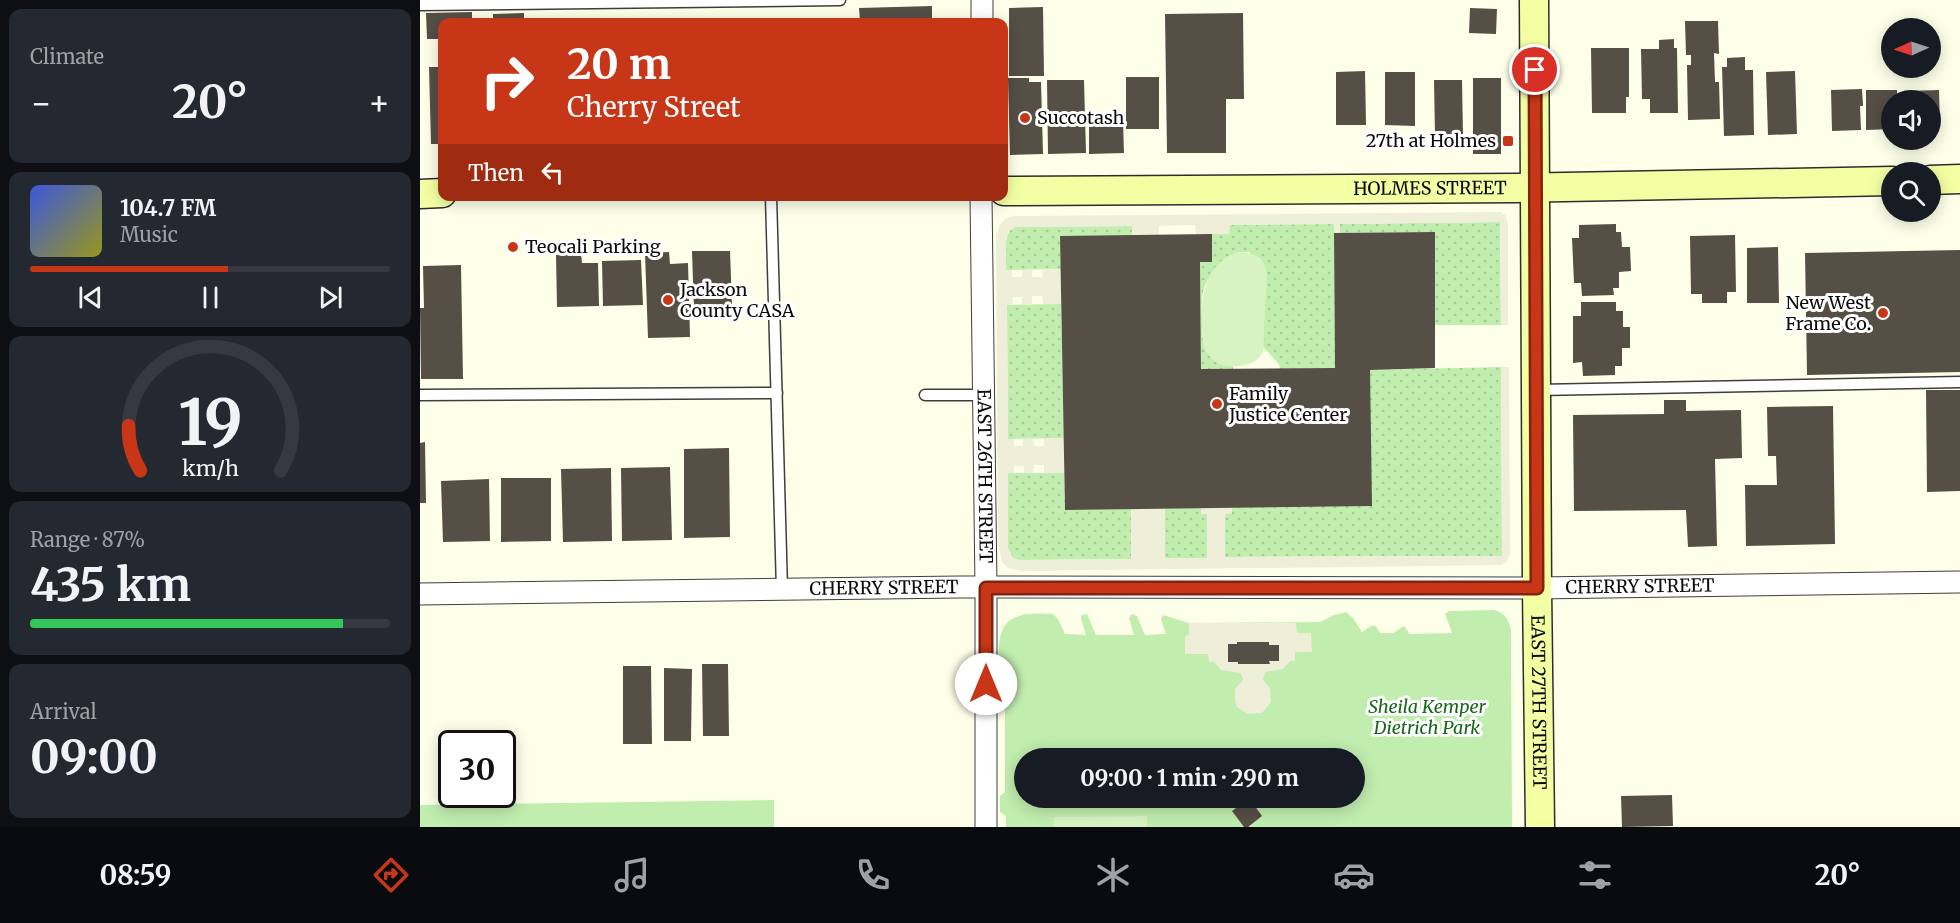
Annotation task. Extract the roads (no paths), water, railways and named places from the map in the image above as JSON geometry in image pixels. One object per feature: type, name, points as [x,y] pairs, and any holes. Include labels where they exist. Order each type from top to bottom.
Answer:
[{"type":"street","points":[[982,0],[982,18]]},
{"type":"street","name":"EAST 27TH STREET","points":[[1534,0],[1540,827]]},
{"type":"street","points":[[1941,180],[1960,179]]},
{"type":"street","name":"HOLMES STREET","points":[[1008,190],[1536,187],[1881,181]]},
{"type":"street","points":[[420,194],[438,194]]},
{"type":"street","name":"EAST 26TH STREET","points":[[981,201],[986,588],[986,827]]},
{"type":"street","name":"CHERRY STREET","points":[[420,594],[986,588],[1537,588],[1960,582]]},
{"type":"lane","points":[[420,5],[840,0]]},
{"type":"lane","points":[[771,201],[782,590]]},
{"type":"lane","points":[[1537,390],[1960,382]]},
{"type":"lane","points":[[420,395],[777,393]]},
{"type":"lane","points":[[926,395],[984,395]]},
{"type":"place","name":"Succotash","points":[[1025,118]]},
{"type":"place","name":"27th at Holmes","points":[[1508,141]]},
{"type":"place","name":"Teocali Parking","points":[[513,247]]},
{"type":"place","name":"Jackson County CASA","points":[[668,300]]},
{"type":"place","name":"New West Frame Co.","points":[[1883,313]]},
{"type":"place","name":"Family Justice Center","points":[[1217,404]]},
{"type":"park label","name":"Sheila Kemper Dietrich Park","points":[[1427,717]]}]
